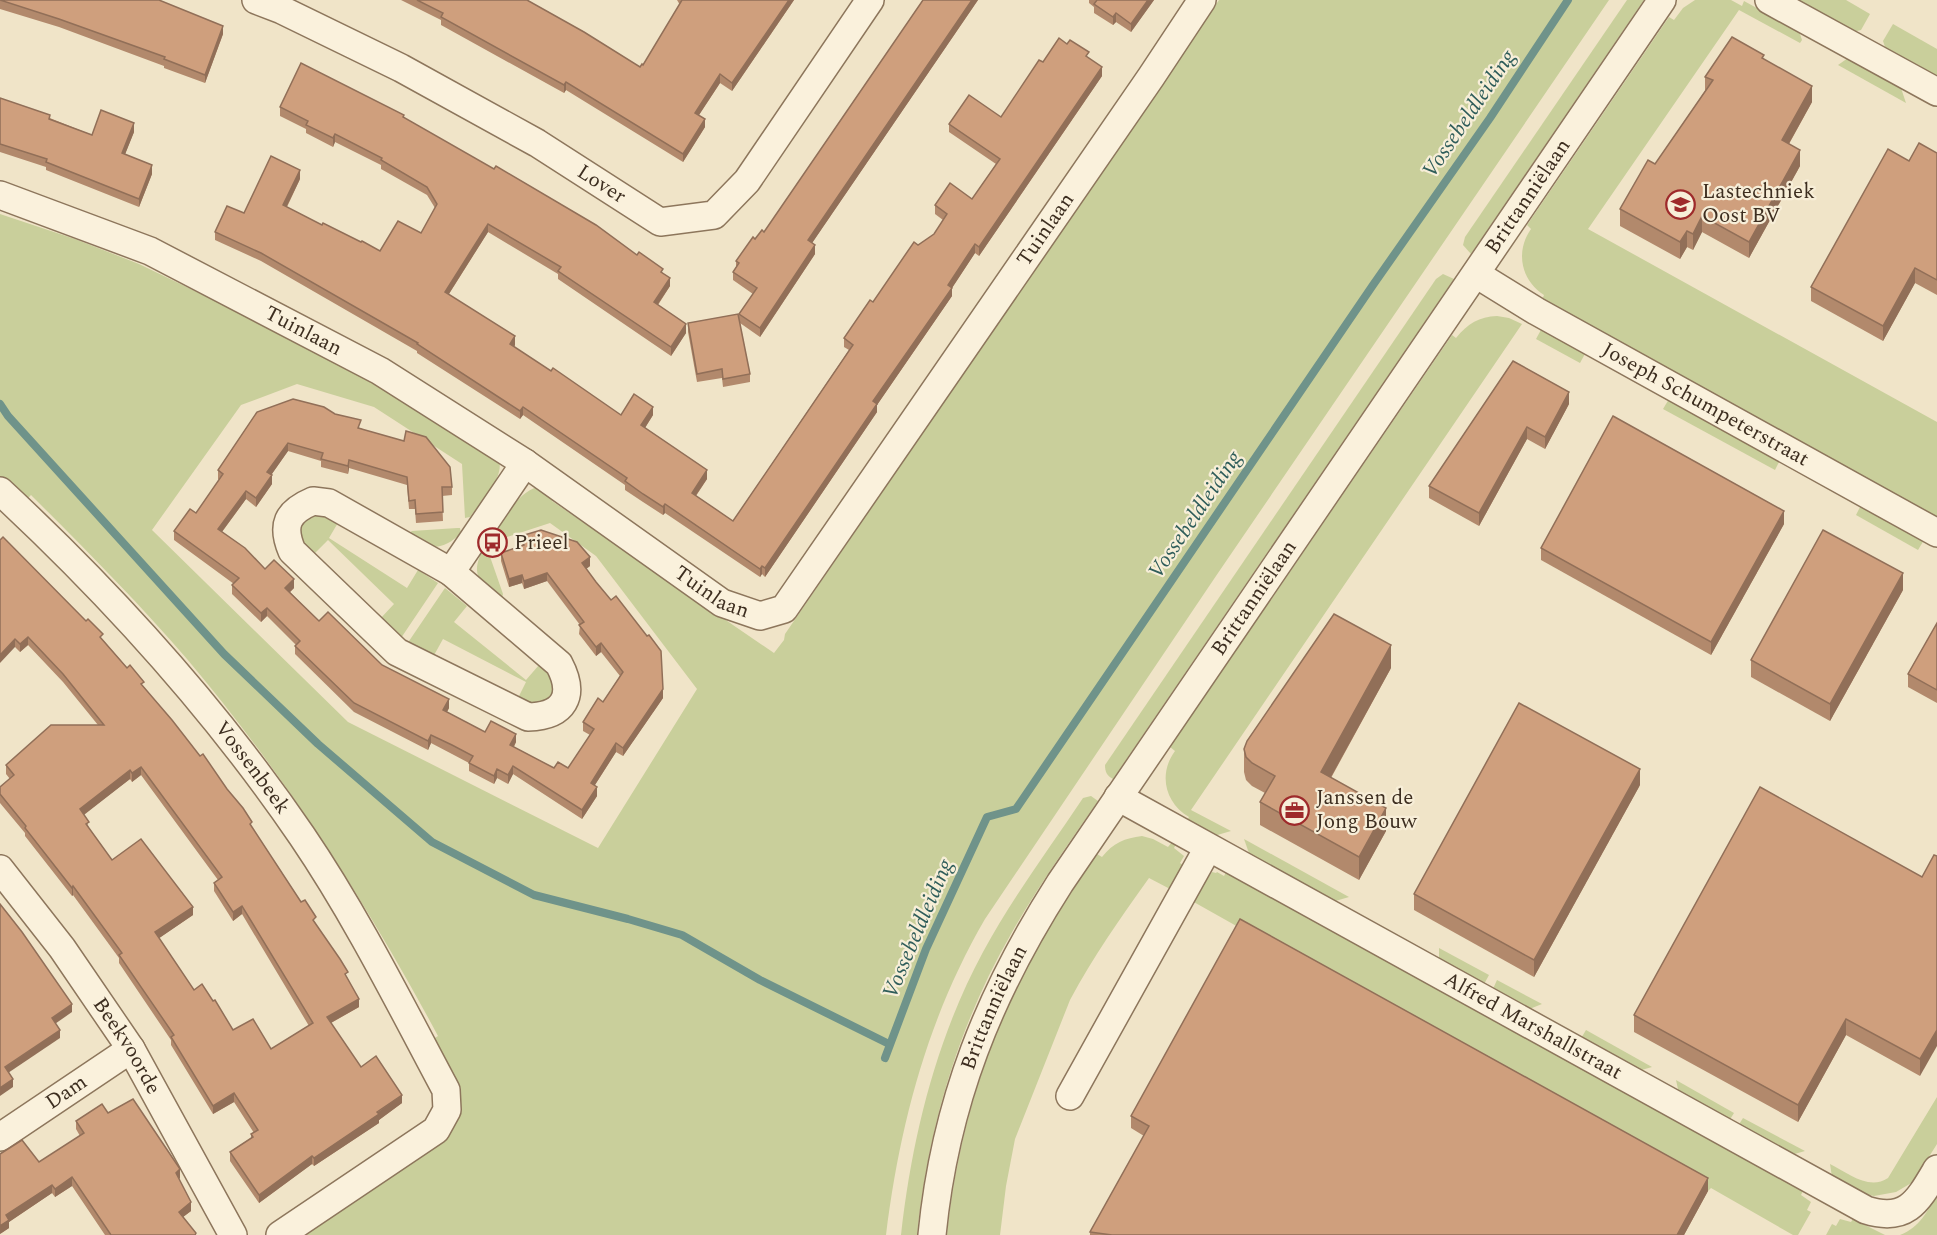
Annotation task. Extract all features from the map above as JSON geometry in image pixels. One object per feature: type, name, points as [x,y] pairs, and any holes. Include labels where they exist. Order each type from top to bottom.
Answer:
[{"type":"street","name":"Lover","points":[[256,0],[284,5],[401,68],[526,137],[660,222],[714,215],[747,181],[870,0]]},
{"type":"street","name":"Tuinlaan","points":[[0,195],[150,252],[381,371],[525,464],[722,603],[760,616],[784,609],[1202,0]]},
{"type":"street","name":"Brittanniëlaan","points":[[932,1235],[947,1140],[963,1081],[983,1025],[1030,931],[1118,797],[1662,0]]},
{"type":"street","points":[[1769,0],[1937,92]]},
{"type":"street","name":"Joseph Schumpeterstraat","points":[[1476,274],[1536,311],[1937,533]]},
{"type":"street","points":[[451,572],[525,464]]},
{"type":"street","name":"Vossenbeek","points":[[0,491],[129,619],[224,730],[302,836],[359,927],[446,1090],[447,1110],[436,1130],[280,1235]]},
{"type":"street","points":[[313,501],[329,503],[451,572],[559,664],[567,678],[567,694],[559,708],[544,716],[528,717],[396,652],[292,551],[286,536],[288,520],[298,507],[313,501]]},
{"type":"street","name":"Alfred Marshallstraat","points":[[1118,797],[1866,1210],[1894,1215],[1908,1209],[1914,1204],[1937,1169]]},
{"type":"street","points":[[1070,1096],[1208,848]]},
{"type":"street","name":"Beekvoorde","points":[[0,869],[62,948],[131,1049],[233,1235]]},
{"type":"street","name":"Dam","points":[[0,1137],[131,1049]]},
{"type":"green space","points":[[1219,0],[1566,0],[1399,247],[1490,118],[1568,0],[1609,0],[985,919],[947,994],[919,1072],[899,1152],[886,1235],[298,1235],[444,1133],[430,1041],[438,1036],[383,937],[323,841],[258,748],[223,703],[130,596],[71,535],[31,495],[25,501],[0,478],[0,214],[75,239],[139,264],[261,323],[396,396],[476,449],[481,443],[495,455],[500,466],[499,473],[470,517],[465,518],[462,464],[374,407],[297,384],[241,405],[152,530],[348,722],[598,848],[697,689],[596,556],[550,523],[495,541],[493,536],[512,507],[524,494],[538,487],[556,494],[552,501],[774,653]]},
{"type":"green space","points":[[1627,0],[1644,0],[1471,254],[1463,245],[1465,237]]},
{"type":"green space","points":[[1695,0],[1731,0],[1742,6],[1744,1],[1799,31],[1802,40],[1800,43],[1739,10],[1588,229],[1937,422],[1937,518],[1542,300],[1544,295],[1530,282],[1526,274],[1522,256],[1526,238],[1531,229],[1527,225],[1669,17],[1674,20],[1683,8]]},
{"type":"green space","points":[[1795,0],[1846,0],[1870,14],[1861,30],[1853,32]]},
{"type":"green space","points":[[1893,24],[1937,49],[1937,78],[1886,50],[1883,41]]},
{"type":"green space","points":[[1848,58],[1901,88],[1906,103],[1838,65]]},
{"type":"green space","points":[[1443,274],[1454,279],[1113,779],[1111,778],[1105,770],[1105,765],[1436,279]]},
{"type":"green space","points":[[1497,316],[1522,324],[1191,810],[1231,831],[1214,836],[1186,822],[1189,817],[1174,804],[1167,787],[1167,769],[1175,751],[1170,747],[1452,335],[1456,338],[1474,322]]},
{"type":"green space","points":[[1542,328],[1586,352],[1580,363],[1536,339]]},
{"type":"green space","points":[[1669,399],[1780,460],[1775,470],[1663,409]]},
{"type":"green space","points":[[1861,505],[1924,540],[1918,550],[1856,515]]},
{"type":"green space","points":[[322,513],[339,521],[329,538],[407,588],[418,570],[438,583],[401,638],[380,619],[394,604],[328,540],[313,555],[303,542],[300,530],[302,525],[306,520]]},
{"type":"green space","points":[[460,528],[461,533],[454,539],[434,547],[408,534],[412,531]]},
{"type":"green space","points":[[487,548],[503,594],[502,598],[483,583],[477,573],[483,549]]},
{"type":"green space","points":[[445,588],[467,606],[454,622],[526,680],[539,665],[547,673],[553,685],[550,701],[537,707],[517,700],[526,682],[443,639],[433,657],[407,644]]},
{"type":"green space","points":[[1091,796],[1098,801],[1021,917],[992,969],[976,1005],[948,1079],[938,1117],[922,1195],[917,1235],[901,1235],[912,1162],[928,1089],[966,985],[1018,893],[1083,798]]},
{"type":"green space","points":[[1142,836],[1168,847],[1172,842],[1176,844],[1174,848],[1184,856],[1180,863],[1183,865],[1170,889],[1149,878],[1118,922],[1070,1000],[1015,1139],[1000,1235],[947,1235],[965,1129],[986,1061],[1013,994],[1045,934],[1097,854],[1102,857],[1120,842]]},
{"type":"green space","points":[[1244,839],[1349,897],[1332,902],[1250,856]]},
{"type":"green space","points":[[1212,872],[1224,876],[1226,872],[1803,1191],[1801,1195],[1811,1202],[1807,1210],[1811,1212],[1798,1235],[1793,1235],[1711,1188],[1708,1191],[1192,901],[1205,877],[1208,878]]},
{"type":"green space","points":[[1439,948],[1489,975],[1483,986],[1439,962]]},
{"type":"green space","points":[[1497,980],[1542,1004],[1527,1010],[1492,991]]},
{"type":"green space","points":[[1586,1030],[1652,1067],[1638,1071],[1580,1040]]},
{"type":"green space","points":[[1676,1080],[1734,1113],[1729,1121],[1679,1094]]},
{"type":"green space","points":[[1937,1097],[1937,1144],[1913,1182],[1896,1192],[1874,1196],[1860,1193],[1832,1177],[1830,1164],[1866,1182],[1881,1182],[1888,1178]]},
{"type":"green space","points":[[1743,1118],[1805,1151],[1791,1155],[1738,1126]]},
{"type":"green space","points":[[1937,1194],[1937,1235],[1900,1235],[1918,1223]]},
{"type":"green space","points":[[1840,1219],[1851,1222],[1853,1219],[1885,1235],[1826,1235],[1832,1224],[1836,1226]]},
{"type":"building","points":[[0,0],[159,0],[223,26],[205,75],[164,59],[165,57]]},
{"type":"building","points":[[417,0],[527,0],[640,67],[682,0],[789,0],[732,83],[720,74],[695,113],[705,119],[683,154],[566,82],[564,85],[441,17],[443,13]]},
{"type":"building","points":[[923,0],[972,0],[808,240],[815,245],[760,328],[739,314],[757,288],[733,272],[739,263],[736,261],[753,237],[755,239],[762,230],[764,232]]},
{"type":"building","points":[[1097,0],[1148,0],[1131,24],[1116,13],[1113,17],[1094,4]]},
{"type":"building","points":[[1732,37],[1764,55],[1762,58],[1812,86],[1782,140],[1800,150],[1749,242],[1702,216],[1693,234],[1687,231],[1680,242],[1620,209],[1648,160],[1655,164],[1713,80],[1705,77]]},
{"type":"building","points":[[1059,38],[1067,44],[1070,40],[1089,52],[1086,56],[1102,67],[979,247],[975,244],[948,285],[952,288],[873,401],[877,404],[765,568],[762,566],[760,569],[665,504],[663,507],[643,494],[625,481],[627,478],[523,407],[520,411],[418,343],[261,253],[215,232],[227,206],[244,213],[271,156],[300,170],[283,205],[380,251],[398,221],[421,233],[437,204],[427,187],[381,160],[382,158],[335,134],[333,138],[306,125],[308,121],[280,107],[301,63],[404,115],[403,117],[494,169],[496,166],[596,225],[637,255],[639,252],[663,269],[661,272],[670,278],[654,302],[686,324],[671,347],[558,271],[561,267],[488,224],[445,292],[515,336],[510,344],[551,371],[553,368],[621,415],[634,394],[653,407],[641,425],[707,470],[692,493],[733,521],[853,345],[844,338],[870,300],[873,302],[914,242],[918,245],[934,234],[947,214],[935,205],[950,183],[972,199],[1000,159],[949,124],[969,95],[1001,117],[1039,60],[1043,62]]},
{"type":"building","points":[[0,98],[50,115],[49,119],[92,135],[101,110],[134,123],[122,153],[152,165],[139,199],[46,162],[47,159],[0,144]]},
{"type":"building","points":[[1919,143],[1937,153],[1937,280],[1915,268],[1883,326],[1811,287],[1888,149],[1909,161]]},
{"type":"building","points":[[738,314],[750,374],[723,379],[722,369],[697,374],[688,323]]},
{"type":"building","points":[[1513,361],[1569,392],[1545,437],[1527,427],[1479,513],[1429,486]]},
{"type":"building","points":[[293,399],[324,407],[335,414],[361,420],[358,428],[404,441],[406,431],[426,437],[450,467],[452,487],[442,487],[443,512],[416,514],[415,500],[409,501],[407,477],[349,460],[348,466],[321,459],[323,453],[288,443],[267,472],[272,475],[256,498],[246,491],[218,529],[245,548],[265,569],[274,560],[294,579],[285,588],[319,621],[328,612],[382,665],[449,699],[443,710],[485,732],[491,721],[516,734],[510,745],[554,768],[558,762],[568,768],[594,729],[583,722],[598,698],[603,702],[623,672],[601,643],[596,647],[579,625],[584,622],[547,573],[524,581],[522,575],[509,579],[501,553],[524,545],[521,536],[541,530],[577,542],[590,557],[582,563],[596,582],[611,600],[616,596],[661,651],[663,689],[623,748],[616,743],[591,783],[597,787],[582,810],[513,766],[508,775],[497,769],[494,776],[469,763],[473,756],[452,745],[431,735],[428,741],[354,703],[295,646],[300,641],[267,608],[261,613],[232,585],[239,578],[174,531],[190,509],[196,513],[223,474],[218,470],[257,412]]},
{"type":"building","points":[[1613,416],[1784,511],[1711,642],[1541,548]]},
{"type":"building","points":[[1823,530],[1903,573],[1830,704],[1751,660]]},
{"type":"building","points":[[3,537],[86,621],[88,619],[103,634],[100,637],[127,668],[130,665],[144,682],[141,684],[200,756],[203,754],[243,808],[252,822],[250,824],[301,902],[305,900],[316,917],[313,920],[348,972],[345,974],[359,999],[327,1017],[361,1067],[376,1056],[402,1095],[377,1112],[379,1114],[314,1158],[312,1156],[259,1195],[230,1152],[253,1137],[251,1134],[258,1130],[234,1093],[213,1106],[171,1037],[174,1035],[119,955],[122,953],[73,886],[72,888],[0,794],[0,787],[14,775],[6,765],[51,725],[104,725],[63,674],[28,637],[20,644],[15,639],[0,655],[0,540]],"holes":[[[141,767],[222,877],[214,883],[233,912],[242,906],[313,1023],[271,1049],[253,1019],[233,1030],[215,1000],[213,1001],[202,984],[194,990],[155,932],[193,907],[141,839],[112,860],[86,824],[89,822],[80,809],[130,770],[132,773]]]},
{"type":"building","points":[[1334,614],[1391,645],[1321,772],[1386,808],[1359,857],[1260,802],[1275,776],[1252,763],[1246,757],[1244,749],[1247,741]]},
{"type":"building","points":[[1937,623],[1937,690],[1908,674]]},
{"type":"building","points":[[1519,703],[1640,769],[1534,960],[1414,894]]},
{"type":"building","points":[[1760,787],[1922,877],[1934,855],[1937,856],[1937,1030],[1920,1059],[1846,1019],[1798,1105],[1634,1015]]},
{"type":"building","points":[[0,904],[72,1004],[52,1018],[60,1030],[5,1067],[13,1079],[0,1088]]},
{"type":"building","points":[[1240,919],[1708,1178],[1677,1235],[1112,1235],[1090,1232],[1149,1126],[1131,1116]]},
{"type":"building","points":[[133,1099],[180,1169],[176,1173],[191,1202],[179,1212],[196,1233],[195,1235],[111,1235],[72,1177],[55,1189],[52,1185],[6,1215],[9,1220],[0,1226],[0,1154],[22,1140],[39,1162],[84,1133],[76,1121],[102,1104],[108,1113]]},
{"type":"waterway","name":"Vossebeldleiding","points":[[885,1058],[926,949],[987,817],[1016,809],[1373,285],[1490,118],[1568,0]]},
{"type":"waterway","points":[[0,404],[8,416],[224,654],[318,744],[432,842],[534,895],[682,935],[760,980],[889,1044]]},
{"type":"place","name":"Lastechniek Oost BV","points":[[1681,204]]},
{"type":"place","name":"Prieel","points":[[493,543]]},
{"type":"place","name":"Janssen de Jong Bouw","points":[[1295,810]]}]
